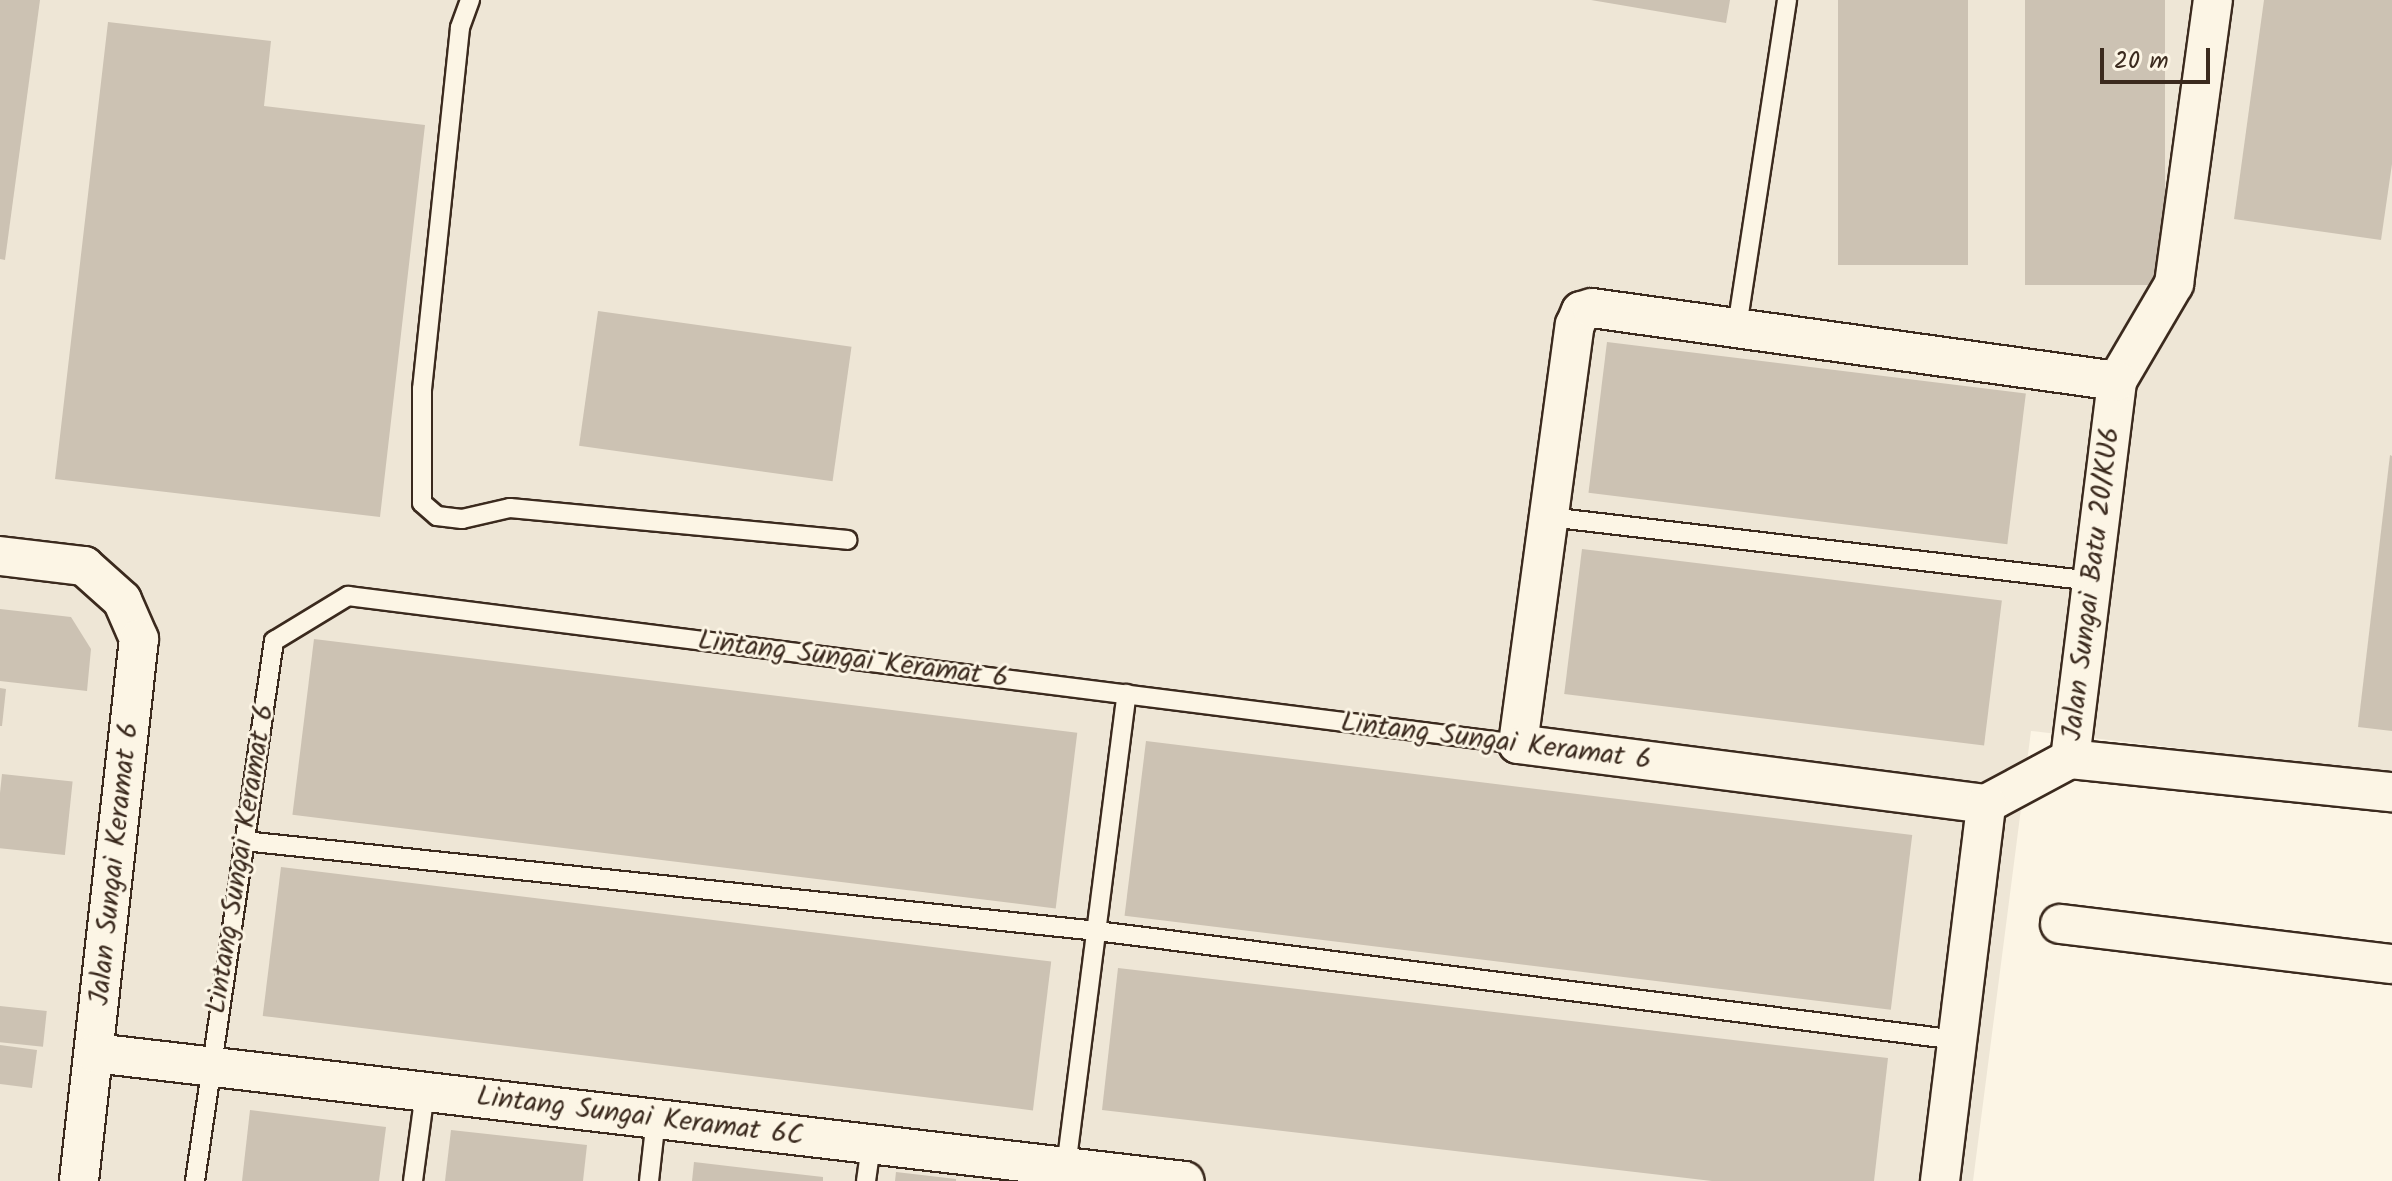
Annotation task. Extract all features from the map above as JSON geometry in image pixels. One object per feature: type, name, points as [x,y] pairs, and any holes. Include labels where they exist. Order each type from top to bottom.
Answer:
[{"type":"street","name":"Jalan Sungai Batu 20/KU6","points":[[1986,804],[2070,759],[2117,381],[2174,284],[2213,0]]},
{"type":"street","points":[[1518,744],[1581,311],[1737,327],[2117,381]]},
{"type":"street","name":"Jalan Sungai Keramat 6","points":[[0,556],[84,566],[122,600],[139,639],[79,1181]]},
{"type":"street","name":"Lintang Sungai Keramat 6","points":[[1518,744],[1986,804]]},
{"type":"street","points":[[2070,759],[2392,792]]},
{"type":"street","points":[[1940,1181],[1986,804]]},
{"type":"street","points":[[2060,924],[2392,964]]},
{"type":"street","name":"Lintang Sungai Keramat 6C","points":[[95,1053],[656,1119],[869,1163],[1066,1167],[1103,1176],[1185,1181]]},
{"type":"lane","points":[[470,0],[460,28],[422,389],[422,503],[437,516],[462,519],[510,508],[847,540]]},
{"type":"lane","points":[[1737,327],[1787,0]]},
{"type":"lane","points":[[1549,517],[2092,581]]},
{"type":"lane","name":"Lintang Sungai Keramat 6","points":[[195,1181],[274,641],[348,596],[1518,744]]},
{"type":"lane","points":[[1066,1167],[1127,694]]},
{"type":"lane","points":[[244,841],[1097,931],[1957,1040]]},
{"type":"lane","points":[[413,1181],[425,1092]]},
{"type":"lane","points":[[649,1181],[656,1119]]},
{"type":"shaded area","points":[[0,0],[2392,0],[2392,773],[2031,731],[1973,1181],[0,1181]]},
{"type":"building","points":[[0,0],[40,0],[5,260],[0,259]]},
{"type":"building","points":[[1591,0],[1730,0],[1726,23]]},
{"type":"building","points":[[1838,0],[1968,0],[1968,265],[1838,265]]},
{"type":"building","points":[[2025,0],[2165,0],[2165,285],[2025,285]]},
{"type":"building","points":[[2264,0],[2392,0],[2392,164],[2381,240],[2234,219]]},
{"type":"building","points":[[108,22],[271,41],[264,106],[425,125],[380,517],[55,479]]},
{"type":"building","points":[[598,311],[852,347],[833,481],[579,446]]},
{"type":"building","points":[[1607,342],[2026,393],[2007,544],[1588,493]]},
{"type":"building","points":[[2392,456],[2392,731],[2358,727]]},
{"type":"building","points":[[1582,549],[2002,601],[1984,745],[1564,694]]},
{"type":"building","points":[[0,609],[71,617],[91,649],[87,691],[0,681]]},
{"type":"building","points":[[314,639],[1077,733],[1056,908],[292,815]]},
{"type":"building","points":[[0,688],[6,689],[2,726],[0,726]]},
{"type":"building","points":[[1146,741],[1912,835],[1891,1010],[1125,916]]},
{"type":"building","points":[[2,774],[73,781],[65,855],[0,848]]},
{"type":"building","points":[[281,867],[1051,962],[1033,1110],[263,1016]]},
{"type":"building","points":[[1118,968],[1888,1058],[1874,1181],[1712,1181],[1102,1110]]},
{"type":"building","points":[[0,1006],[47,1011],[43,1047],[0,1042]]},
{"type":"building","points":[[0,1045],[37,1050],[32,1088],[0,1084]]},
{"type":"building","points":[[250,1110],[386,1127],[379,1181],[242,1181]]},
{"type":"building","points":[[451,1130],[587,1145],[583,1181],[445,1181]]},
{"type":"building","points":[[694,1162],[823,1177],[823,1181],[692,1181]]},
{"type":"building","points":[[896,1172],[956,1179],[956,1181],[895,1181]]}]
